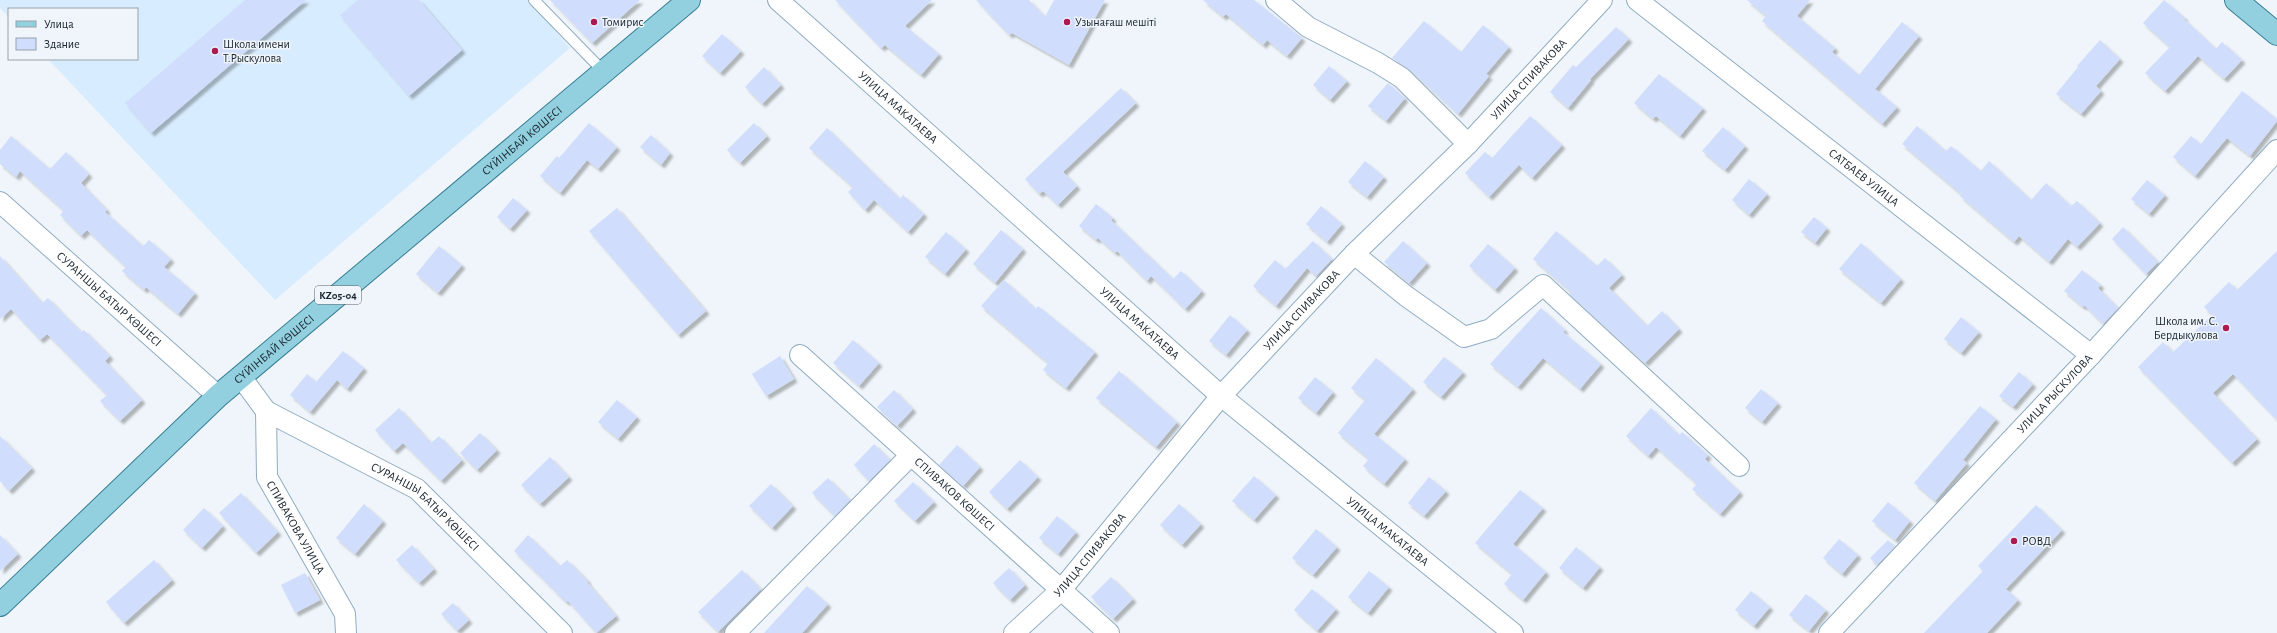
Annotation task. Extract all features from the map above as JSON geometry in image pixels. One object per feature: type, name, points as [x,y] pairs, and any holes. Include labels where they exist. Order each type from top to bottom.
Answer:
[{"type":"main road","name":"СҮЙІНБАЙ КӨШЕСІ","points":[[0,606],[218,396],[689,0]]},
{"type":"main road","points":[[2236,0],[2277,34]]},
{"type":"street","name":"УЛИЦА МАКАТАЕВА","points":[[778,0],[1221,396],[1513,633]]},
{"type":"street","points":[[1276,0],[1308,27],[1378,63],[1402,78],[1468,144]]},
{"type":"street","name":"УЛИЦА СПИВАКОВА","points":[[1014,633],[1061,590],[1221,396],[1354,254],[1468,144],[1602,0]]},
{"type":"street","name":"САТБАЕВ УЛИЦА","points":[[1637,0],[2091,354]]},
{"type":"street","name":"УЛИЦА РЫСКУЛОВА","points":[[1829,633],[2091,354],[2277,150]]},
{"type":"street","name":"СУРАНШЫ БАТЫР КӨШЕСІ","points":[[0,202],[218,396]]},
{"type":"street","points":[[1354,254],[1406,296],[1464,337],[1492,329],[1543,286],[1739,466]]},
{"type":"street","name":"СПИВАКОВ КӨШЕСІ","points":[[800,355],[1109,633]]},
{"type":"street","points":[[241,376],[266,411]]},
{"type":"street","name":"СУРАНШЫ БАТЫР КӨШЕСІ","points":[[266,411],[417,489],[562,633]]},
{"type":"street","name":"СПИВАКОВА УЛИЦА","points":[[266,411],[268,477],[345,614],[346,633]]},
{"type":"street","points":[[735,633],[911,455]]},
{"type":"lane","points":[[534,0],[604,72]]},
{"type":"shaded area","points":[[0,0],[528,0],[570,48],[275,300],[49,60],[138,60],[138,8],[8,8],[8,17],[0,8]]},
{"type":"building","name":"Школа имени Т.Рыскулова","points":[[245,0],[306,0],[151,133],[125,103]]},
{"type":"building","points":[[358,0],[419,0],[462,50],[409,96],[340,15]]},
{"type":"building","name":"Томирис","points":[[550,0],[640,0],[592,43]]},
{"type":"building","points":[[835,0],[932,0],[905,26],[939,54],[921,75],[885,45],[881,48]]},
{"type":"building","name":"Узынағаш мешіті","points":[[976,0],[1029,0],[1045,17],[1054,0],[1105,0],[1069,65],[1012,33],[1009,35]]},
{"type":"building","points":[[1203,0],[1254,0],[1302,38],[1287,56],[1267,40],[1263,45],[1226,14],[1223,17]]},
{"type":"building","points":[[1747,0],[1810,0],[1797,16],[1835,48],[1832,52],[1859,75],[1902,22],[1919,36],[1875,89],[1897,107],[1882,124],[1762,21],[1766,16]]},
{"type":"building","points":[[2164,0],[2185,18],[2184,19],[2216,49],[2222,42],[2242,60],[2224,79],[2198,56],[2165,91],[2145,73],[2170,47],[2143,23]]},
{"type":"building","points":[[1424,21],[1461,52],[1483,25],[1509,47],[1486,74],[1489,76],[1458,114],[1410,70],[1392,58]]},
{"type":"building","points":[[1616,27],[1629,39],[1590,79],[1591,80],[1568,108],[1550,92],[1573,65],[1576,67]]},
{"type":"building","points":[[722,34],[741,51],[720,73],[702,56]]},
{"type":"building","points":[[2100,40],[2120,59],[2096,86],[2101,91],[2081,114],[2056,94],[2078,67],[2077,66]]},
{"type":"building","points":[[1329,66],[1347,81],[1330,100],[1313,85]]},
{"type":"building","points":[[764,67],[781,85],[762,104],[745,87]]},
{"type":"building","points":[[1659,74],[1703,108],[1680,136],[1656,116],[1653,119],[1634,103]]},
{"type":"building","points":[[1388,83],[1405,98],[1386,121],[1368,106]]},
{"type":"building","points":[[1121,88],[1136,103],[1063,172],[1077,186],[1058,205],[1043,191],[1039,194],[1025,179]]},
{"type":"building","points":[[2242,91],[2277,119],[2277,121],[2250,156],[2227,138],[2195,176],[2173,157],[2191,136],[2201,144]]},
{"type":"building","points":[[1530,116],[1562,145],[1532,178],[1519,165],[1489,197],[1465,173],[1485,152],[1492,158]]},
{"type":"building","points":[[589,123],[617,147],[598,169],[587,160],[560,193],[540,176],[557,156],[559,158]]},
{"type":"building","points":[[754,123],[767,136],[740,163],[727,150]]},
{"type":"building","points":[[1917,126],[1946,151],[1951,146],[1981,171],[1989,161],[2031,200],[2046,183],[2071,206],[2077,201],[2100,223],[2077,247],[2068,239],[2049,262],[2019,236],[2014,242],[1960,196],[1961,194],[1902,144]]},
{"type":"building","points":[[1723,127],[1745,146],[1725,170],[1702,151]]},
{"type":"building","points":[[827,128],[900,199],[903,195],[924,214],[908,232],[874,200],[865,210],[848,192],[853,187],[809,148]]},
{"type":"building","points":[[651,135],[670,153],[661,165],[640,147]]},
{"type":"building","points":[[11,136],[50,169],[66,152],[89,174],[81,183],[107,210],[105,212],[143,246],[149,240],[171,259],[164,267],[195,293],[178,314],[146,287],[144,290],[122,271],[126,267],[87,230],[81,236],[60,215],[64,211],[20,171],[16,177],[0,164],[0,150]]},
{"type":"building","points":[[1365,161],[1384,177],[1367,197],[1348,182]]},
{"type":"building","points":[[1749,179],[1767,194],[1749,215],[1732,200]]},
{"type":"building","points":[[2147,180],[2165,195],[2149,214],[2131,199]]},
{"type":"building","points":[[513,198],[527,210],[510,229],[497,217]]},
{"type":"building","points":[[1096,204],[1113,218],[1111,220],[1173,279],[1181,271],[1202,291],[1185,309],[1151,276],[1147,281],[1117,251],[1115,253],[1098,238],[1096,240],[1079,226]]},
{"type":"building","points":[[1321,206],[1342,224],[1327,242],[1306,224]]},
{"type":"building","points":[[617,208],[706,311],[678,335],[589,231]]},
{"type":"building","points":[[1814,217],[1827,228],[1815,243],[1801,232]]},
{"type":"building","points":[[2123,227],[2158,262],[2146,274],[2112,239]]},
{"type":"building","points":[[1001,230],[1023,249],[995,283],[973,264]]},
{"type":"building","points":[[1556,231],[1597,266],[1605,258],[1622,275],[1609,288],[1647,326],[1662,311],[1679,329],[1645,363],[1569,294],[1571,292],[1533,259]]},
{"type":"building","points":[[946,232],[966,249],[945,274],[925,257]]},
{"type":"building","points":[[1313,241],[1332,259],[1316,276],[1307,268],[1276,306],[1253,286],[1275,260],[1285,269]]},
{"type":"building","points":[[1403,241],[1427,263],[1409,283],[1384,262]]},
{"type":"building","points":[[1861,243],[1901,279],[1881,303],[1839,269]]},
{"type":"building","points":[[1488,244],[1515,268],[1495,290],[1469,266]]},
{"type":"building","points":[[439,246],[462,265],[438,293],[416,274]]},
{"type":"building","points":[[2277,251],[2277,420],[2233,374],[2213,393],[2257,439],[2232,463],[2138,367],[2163,342],[2173,352],[2212,315],[2204,307],[2229,282],[2237,290]]},
{"type":"building","points":[[0,256],[42,303],[48,298],[81,332],[84,330],[110,356],[105,361],[142,400],[120,421],[100,401],[107,395],[47,334],[40,340],[11,309],[0,319]]},
{"type":"building","points":[[2082,270],[2101,285],[2098,288],[2118,308],[2103,324],[2084,305],[2083,307],[2064,291]]},
{"type":"building","points":[[1004,280],[1036,309],[1038,306],[1095,352],[1066,388],[1043,370],[1048,363],[981,306]]},
{"type":"building","points":[[1541,308],[1565,330],[1563,332],[1601,364],[1580,389],[1543,358],[1518,387],[1490,364]]},
{"type":"building","points":[[1230,315],[1247,330],[1226,355],[1209,341]]},
{"type":"building","points":[[1961,317],[1979,332],[1961,353],[1944,339]]},
{"type":"building","points":[[853,340],[879,363],[859,386],[833,363]]},
{"type":"building","points":[[343,351],[364,368],[347,389],[337,380],[310,412],[290,395],[307,374],[316,382]]},
{"type":"building","points":[[780,356],[794,379],[766,396],[752,374]]},
{"type":"building","points":[[1444,357],[1463,372],[1441,397],[1423,382]]},
{"type":"building","points":[[1376,358],[1413,389],[1374,434],[1405,459],[1384,484],[1363,466],[1369,459],[1338,433],[1365,400],[1351,388]]},
{"type":"building","points":[[1119,371],[1177,422],[1156,447],[1096,398]]},
{"type":"building","points":[[2019,372],[2033,384],[2013,407],[1999,396]]},
{"type":"building","points":[[1315,377],[1333,392],[1316,413],[1298,398]]},
{"type":"building","points":[[1761,389],[1778,403],[1762,422],[1745,408]]},
{"type":"building","points":[[894,390],[913,409],[897,426],[877,407]]},
{"type":"building","points":[[617,400],[637,417],[618,439],[598,422]]},
{"type":"building","points":[[1980,406],[1996,419],[1963,460],[1967,463],[1935,501],[1914,483]]},
{"type":"building","points":[[399,408],[431,443],[439,436],[462,460],[441,481],[403,443],[394,451],[375,430]]},
{"type":"building","points":[[1651,408],[1679,435],[1682,432],[1708,455],[1705,459],[1740,492],[1720,514],[1692,489],[1697,484],[1656,447],[1648,456],[1626,436]]},
{"type":"building","points":[[480,433],[497,450],[477,470],[460,453]]},
{"type":"building","points":[[0,436],[32,468],[9,491],[0,481]]},
{"type":"building","points":[[874,444],[890,460],[869,481],[854,465]]},
{"type":"building","points":[[957,445],[980,467],[963,486],[939,465]]},
{"type":"building","points":[[550,457],[569,477],[540,504],[521,485]]},
{"type":"building","points":[[1020,460],[1038,477],[1007,509],[989,492]]},
{"type":"building","points":[[1254,476],[1276,495],[1254,520],[1232,501]]},
{"type":"building","points":[[1429,477],[1446,491],[1424,516],[1408,503]]},
{"type":"building","points":[[828,478],[850,500],[835,516],[812,493]]},
{"type":"building","points":[[913,482],[934,502],[915,521],[894,501]]},
{"type":"building","points":[[771,484],[793,506],[772,528],[749,506]]},
{"type":"building","points":[[1520,490],[1543,508],[1513,544],[1546,572],[1523,600],[1504,584],[1512,574],[1475,543]]},
{"type":"building","points":[[241,493],[278,532],[256,553],[219,513]]},
{"type":"building","points":[[1888,502],[1910,521],[1895,540],[1872,521]]},
{"type":"building","points":[[364,504],[383,521],[355,554],[336,538]]},
{"type":"building","points":[[1179,504],[1201,524],[1182,545],[1160,525]]},
{"type":"building","points":[[2036,505],[2062,530],[2006,589],[2018,600],[1987,633],[1924,633],[1983,571],[1978,566]]},
{"type":"building","points":[[204,508],[223,526],[202,548],[183,530]]},
{"type":"building","points":[[1057,516],[1076,532],[1058,554],[1039,538]]},
{"type":"building","points":[[1316,529],[1337,547],[1313,575],[1292,558]]},
{"type":"building","points":[[0,535],[18,554],[0,571]]},
{"type":"building","points":[[528,535],[560,566],[567,560],[588,581],[587,582],[616,616],[596,633],[568,601],[566,602],[514,551]]},
{"type":"building","points":[[1839,539],[1858,555],[1842,574],[1823,558]]},
{"type":"building","points":[[1888,540],[1895,547],[1877,565],[1870,558]]},
{"type":"building","points":[[412,545],[434,569],[419,583],[396,560]]},
{"type":"building","points":[[1576,547],[1600,567],[1583,588],[1559,568]]},
{"type":"building","points":[[154,560],[172,580],[124,623],[106,602]]},
{"type":"building","points":[[1009,568],[1025,585],[1010,600],[993,583]]},
{"type":"building","points":[[742,570],[761,589],[718,632],[698,612]]},
{"type":"building","points":[[1369,571],[1389,587],[1368,613],[1348,597]]},
{"type":"building","points":[[305,573],[320,600],[295,613],[281,585]]},
{"type":"building","points":[[1111,577],[1133,599],[1113,619],[1091,597]]},
{"type":"building","points":[[807,586],[828,604],[802,633],[764,633]]},
{"type":"building","points":[[1312,589],[1336,609],[1317,631],[1294,610]]},
{"type":"building","points":[[1751,591],[1770,607],[1754,626],[1735,610]]},
{"type":"building","points":[[1806,594],[1826,610],[1809,631],[1789,615]]},
{"type":"building","points":[[453,603],[469,620],[457,631],[441,614]]},
{"type":"place","name":"Томирис","points":[[594,22]]},
{"type":"place","name":"Узынағаш мешіті","points":[[1067,22]]},
{"type":"place","name":"Школа имени Т.Рыскулова","points":[[215,51]]},
{"type":"place","name":"Школа им. С. Бердыкулова","points":[[2226,328]]},
{"type":"place","name":"РОВД","points":[[2014,541]]}]
